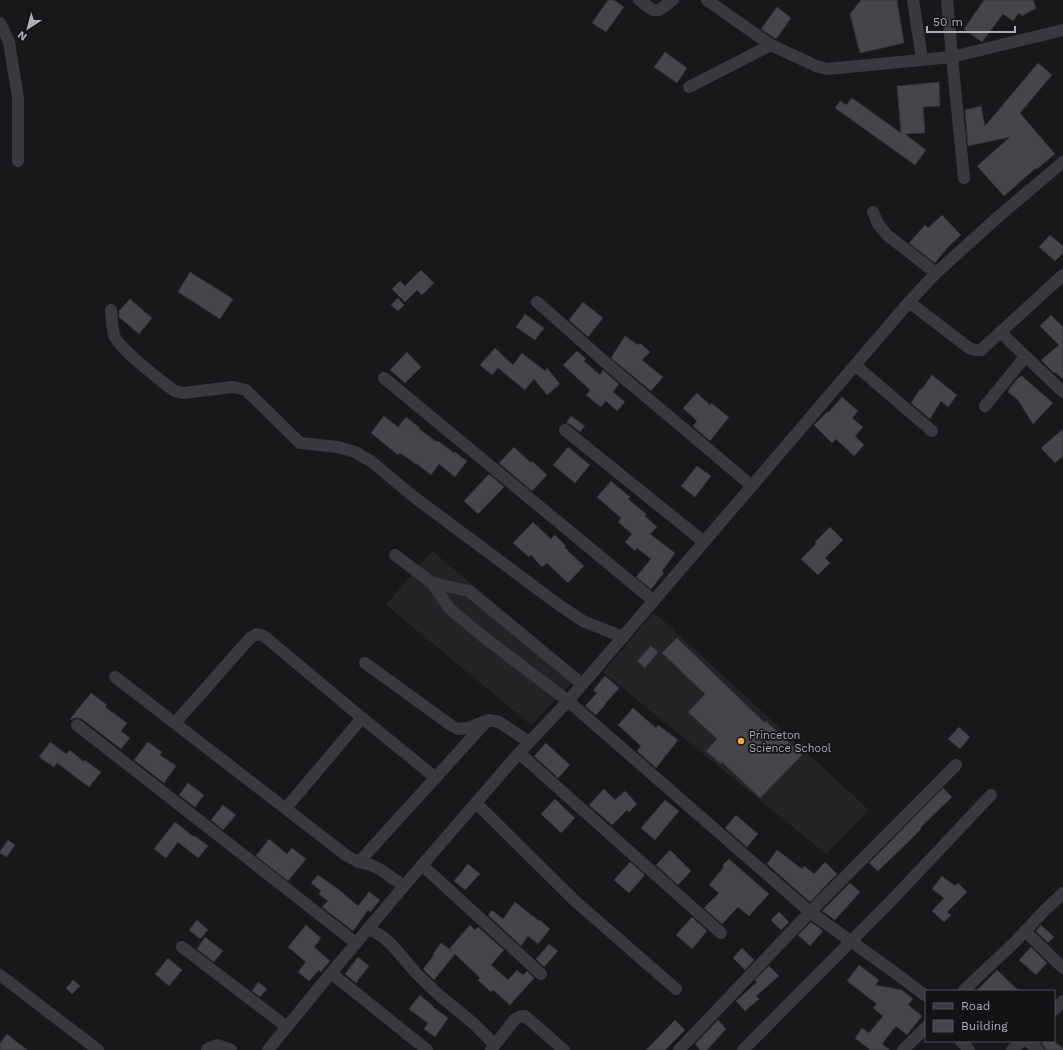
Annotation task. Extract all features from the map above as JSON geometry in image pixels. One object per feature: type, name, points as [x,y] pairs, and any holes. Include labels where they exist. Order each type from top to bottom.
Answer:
[{"type":"street","points":[[639,0],[656,11],[673,0]]},
{"type":"street","points":[[707,0],[771,45],[816,66],[827,69],[952,56],[1063,30]]},
{"type":"street","points":[[913,0],[922,59]]},
{"type":"street","points":[[947,0],[964,178]]},
{"type":"street","points":[[0,23],[8,42],[18,98],[18,161]]},
{"type":"street","points":[[689,88],[771,45]]},
{"type":"street","points":[[268,1050],[368,928],[423,866],[519,752],[568,701],[909,302],[936,273],[999,216],[1063,162]]},
{"type":"street","points":[[874,212],[878,224],[887,235],[936,273]]},
{"type":"street","points":[[909,302],[969,348],[981,350],[1063,275]]},
{"type":"street","points":[[537,302],[613,369],[752,486]]},
{"type":"street","points":[[111,310],[114,336],[118,342],[125,350],[175,391],[183,393],[233,387],[246,390],[300,443],[338,446],[355,452],[372,462],[414,497],[559,604],[584,621],[623,637]]},
{"type":"street","points":[[1000,332],[1063,392]]},
{"type":"street","points":[[985,406],[1025,357]]},
{"type":"street","points":[[855,365],[932,431]]},
{"type":"street","points":[[384,378],[654,601]]},
{"type":"street","points":[[565,430],[704,542]]},
{"type":"street","points":[[395,555],[432,583],[449,608],[465,622],[568,701],[810,912],[925,995]]},
{"type":"street","points":[[432,583],[468,591],[582,684]]},
{"type":"street","points":[[175,723],[251,637],[257,634],[264,636],[436,778]]},
{"type":"street","points":[[365,663],[458,729],[468,728],[488,720],[499,722],[529,742]]},
{"type":"street","points":[[115,677],[347,856],[381,870],[404,886]]},
{"type":"street","points":[[286,808],[362,718]]},
{"type":"street","points":[[359,862],[488,720]]},
{"type":"street","points":[[76,725],[356,943]]},
{"type":"street","points":[[519,752],[721,933]]},
{"type":"street","points":[[679,1050],[810,912],[956,765]]},
{"type":"street","points":[[743,1050],[889,903],[992,795]]},
{"type":"street","points":[[476,804],[574,900],[676,989]]},
{"type":"street","points":[[423,866],[541,974]]},
{"type":"street","points":[[964,990],[1025,932],[1063,893]]},
{"type":"street","points":[[368,928],[391,944],[417,974],[440,996],[473,1023],[493,1047],[515,1019],[525,1016],[564,1050]]},
{"type":"street","points":[[1025,932],[1063,968]]},
{"type":"street","points":[[182,947],[286,1027]]},
{"type":"street","points":[[331,972],[419,1048]]},
{"type":"street","points":[[0,975],[98,1050]]},
{"type":"street","points":[[1055,1009],[1063,1001]]},
{"type":"street","points":[[903,1050],[925,1028]]},
{"type":"street","points":[[961,1042],[969,1050]]},
{"type":"street","points":[[1012,1050],[1021,1042]]},
{"type":"street","points":[[1029,1042],[1038,1050]]},
{"type":"street","points":[[207,1049],[217,1045],[231,1050]]},
{"type":"shaded area","points":[[432,551],[580,675],[531,725],[386,605]]},
{"type":"shaded area","name":"Princeton Science School","points":[[654,612],[869,810],[826,854],[603,672]]},
{"type":"building","points":[[608,0],[614,0],[624,7],[606,32],[592,23]]},
{"type":"building","points":[[861,0],[897,0],[904,43],[860,53],[850,14]]},
{"type":"building","points":[[984,0],[1033,0],[1036,8],[1022,16],[1019,13],[1013,21],[1003,14],[982,42],[964,29]]},
{"type":"building","points":[[777,7],[791,18],[776,39],[761,29]]},
{"type":"building","points":[[665,52],[687,68],[677,83],[654,67]]},
{"type":"building","points":[[1038,63],[1052,75],[1020,113],[1055,154],[1037,169],[1036,168],[1004,196],[977,166],[1010,137],[968,146],[965,110],[981,106],[985,126]]},
{"type":"building","points":[[939,82],[940,106],[923,107],[925,133],[905,134],[926,150],[915,165],[835,108],[840,101],[846,105],[852,98],[901,133],[897,86]]},
{"type":"building","points":[[942,215],[961,235],[948,247],[935,263],[909,243],[925,225],[928,228]]},
{"type":"building","points":[[1050,235],[1063,246],[1063,253],[1055,261],[1039,247]]},
{"type":"building","points":[[421,270],[434,283],[422,295],[417,290],[405,302],[392,289],[400,281],[405,286]]},
{"type":"building","points":[[190,272],[233,299],[220,319],[178,292]]},
{"type":"building","points":[[398,298],[404,305],[398,311],[391,305]]},
{"type":"building","points":[[130,299],[152,318],[139,334],[119,317],[119,311]]},
{"type":"building","points":[[583,302],[603,318],[588,337],[569,320]]},
{"type":"building","points":[[525,314],[544,328],[535,340],[516,327]]},
{"type":"building","points":[[1051,315],[1063,327],[1063,379],[1055,372],[1054,373],[1041,360],[1059,345],[1040,326]]},
{"type":"building","points":[[625,336],[638,345],[640,343],[650,352],[642,360],[663,377],[651,391],[611,358]]},
{"type":"building","points":[[495,348],[513,365],[522,353],[545,371],[547,368],[560,384],[547,395],[534,379],[525,390],[498,368],[492,375],[480,365]]},
{"type":"building","points":[[577,351],[586,359],[584,361],[600,375],[603,370],[619,384],[613,392],[625,402],[617,411],[606,401],[601,407],[586,395],[590,390],[563,365]]},
{"type":"building","points":[[407,352],[421,367],[405,383],[390,370]]},
{"type":"building","points":[[932,375],[957,395],[948,407],[941,401],[930,419],[911,403]]},
{"type":"building","points":[[1022,376],[1053,403],[1033,424],[1018,400],[1008,392],[1018,378]]},
{"type":"building","points":[[697,393],[710,405],[711,403],[729,417],[710,441],[693,426],[697,421],[683,408]]},
{"type":"building","points":[[842,397],[858,411],[852,418],[863,427],[855,436],[864,445],[854,456],[836,439],[832,443],[814,425],[827,412],[828,413]]},
{"type":"building","points":[[384,416],[398,427],[406,417],[437,442],[438,441],[467,461],[455,477],[439,464],[431,475],[400,453],[398,455],[371,433]]},
{"type":"building","points":[[571,416],[585,426],[580,432],[570,424],[566,423]]},
{"type":"building","points":[[1063,429],[1063,456],[1055,463],[1041,448]]},
{"type":"building","points":[[514,447],[531,463],[532,461],[547,475],[532,491],[499,463]]},
{"type":"building","points":[[568,447],[590,465],[575,483],[553,465]]},
{"type":"building","points":[[697,466],[711,476],[695,497],[681,486]]},
{"type":"building","points":[[489,474],[504,487],[478,514],[464,501]]},
{"type":"building","points":[[611,481],[630,497],[628,499],[646,514],[645,516],[657,527],[650,534],[675,553],[662,571],[664,573],[651,589],[636,577],[651,559],[637,548],[635,551],[625,542],[632,534],[618,522],[621,518],[597,497]]},
{"type":"building","points":[[533,522],[551,539],[555,535],[566,546],[564,547],[584,566],[568,583],[547,563],[542,567],[531,555],[529,557],[513,543]]},
{"type":"building","points":[[830,527],[843,540],[825,558],[830,563],[818,575],[801,559]]},
{"type":"building","points":[[677,638],[765,723],[766,721],[802,755],[760,798],[722,762],[721,764],[706,751],[717,739],[688,712],[705,694],[662,653]]},
{"type":"building","points":[[651,646],[658,652],[645,668],[637,661]]},
{"type":"building","points":[[605,676],[619,688],[596,715],[585,706],[597,693],[593,690]]},
{"type":"building","points":[[91,693],[107,705],[105,707],[127,723],[121,731],[130,738],[121,749],[82,719],[70,719]]},
{"type":"building","points":[[633,708],[656,728],[658,725],[678,740],[656,768],[637,751],[641,746],[618,725]]},
{"type":"building","points":[[959,727],[970,737],[960,749],[948,739]]},
{"type":"building","points":[[50,742],[66,754],[70,750],[84,762],[85,760],[101,772],[89,787],[57,763],[54,767],[39,757]]},
{"type":"building","points":[[148,742],[162,752],[160,755],[176,766],[164,783],[134,760]]},
{"type":"building","points":[[546,743],[570,765],[558,778],[534,756]]},
{"type":"building","points":[[188,783],[204,795],[195,807],[179,795]]},
{"type":"building","points":[[943,788],[952,797],[878,871],[869,863]]},
{"type":"building","points":[[604,789],[615,800],[625,791],[637,804],[629,812],[627,810],[612,825],[589,805]]},
{"type":"building","points":[[555,799],[575,818],[561,833],[541,814]]},
{"type":"building","points":[[665,800],[679,811],[655,840],[641,828]]},
{"type":"building","points":[[223,805],[236,815],[223,830],[211,820]]},
{"type":"building","points":[[736,815],[758,834],[747,847],[725,828]]},
{"type":"building","points":[[175,822],[208,846],[198,858],[178,842],[166,858],[154,849]]},
{"type":"building","points":[[269,839],[287,854],[292,848],[306,859],[288,881],[256,856]]},
{"type":"building","points":[[8,840],[15,845],[7,857],[0,853],[0,851]]},
{"type":"building","points":[[670,850],[691,871],[678,885],[656,865]]},
{"type":"building","points":[[777,850],[802,869],[804,866],[814,874],[825,862],[837,874],[810,902],[767,864]]},
{"type":"building","points":[[729,859],[769,894],[749,916],[738,907],[722,924],[704,908],[719,893],[709,885],[724,867],[722,866]]},
{"type":"building","points":[[630,862],[645,875],[629,893],[614,880]]},
{"type":"building","points":[[468,864],[480,874],[465,890],[454,881]]},
{"type":"building","points":[[318,875],[358,906],[369,892],[380,900],[370,912],[368,910],[353,931],[322,907],[328,901],[319,894],[321,891],[311,883]]},
{"type":"building","points":[[942,876],[955,886],[958,883],[967,892],[947,912],[951,915],[944,922],[932,911],[944,898],[932,889]]},
{"type":"building","points":[[850,883],[860,892],[835,920],[822,911]]},
{"type":"building","points":[[515,902],[550,929],[538,944],[528,936],[521,946],[488,915],[492,910],[503,919]]},
{"type":"building","points":[[779,912],[789,922],[781,930],[771,920]]},
{"type":"building","points":[[692,917],[707,931],[692,949],[676,935]]},
{"type":"building","points":[[197,920],[208,930],[200,939],[189,930]]},
{"type":"building","points":[[811,922],[823,931],[810,946],[798,935]]},
{"type":"building","points":[[306,925],[321,938],[314,947],[330,961],[321,972],[319,970],[309,981],[298,972],[306,962],[288,947]]},
{"type":"building","points":[[470,925],[475,930],[478,927],[504,950],[491,965],[508,980],[517,970],[523,975],[527,971],[534,978],[510,1005],[493,990],[491,992],[478,980],[480,978],[455,954],[434,980],[423,969],[441,943],[449,949]]},
{"type":"building","points":[[1041,925],[1054,937],[1048,943],[1036,931]]},
{"type":"building","points":[[205,937],[223,951],[214,962],[197,949]]},
{"type":"building","points":[[549,944],[558,951],[544,967],[536,959]]},
{"type":"building","points":[[1031,947],[1047,963],[1036,975],[1019,960]]},
{"type":"building","points":[[742,948],[754,960],[745,970],[733,958]]},
{"type":"building","points":[[358,957],[369,966],[356,983],[345,974]]},
{"type":"building","points":[[168,958],[182,970],[169,986],[155,974]]},
{"type":"building","points":[[859,965],[879,980],[876,985],[902,990],[913,999],[908,1005],[922,1016],[907,1035],[896,1026],[882,1044],[890,1050],[870,1050],[855,1038],[862,1028],[869,1033],[883,1016],[873,1008],[877,1004],[847,981]]},
{"type":"building","points":[[769,966],[779,976],[756,996],[759,999],[745,1011],[736,1001],[757,982],[755,980]]},
{"type":"building","points":[[997,970],[1018,990],[977,990]]},
{"type":"building","points":[[73,980],[80,986],[72,994],[66,988]]},
{"type":"building","points":[[258,982],[267,989],[260,997],[252,991]]},
{"type":"building","points":[[420,995],[448,1018],[435,1037],[424,1029],[428,1023],[409,1009]]},
{"type":"building","points":[[675,1020],[685,1030],[665,1050],[646,1050]]},
{"type":"building","points":[[718,1020],[726,1029],[707,1050],[700,1050],[695,1044]]},
{"type":"building","points":[[7,1034],[27,1050],[0,1050],[0,1043]]},
{"type":"building","points":[[1043,1042],[1054,1042],[1063,1048],[1063,1050],[1045,1050],[1045,1047],[1042,1044]]},
{"type":"place","name":"Princeton Science School","points":[[741,741]]}]
